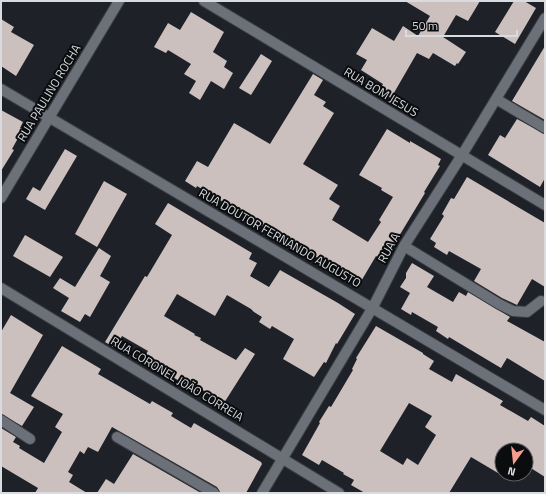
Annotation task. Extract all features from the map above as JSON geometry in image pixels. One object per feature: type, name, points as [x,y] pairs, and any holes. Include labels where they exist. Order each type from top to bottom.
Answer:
[{"type":"street","name":"RUA PAULINO ROCHA","points":[[1,198],[119,1]]},
{"type":"street","name":"RUA BOM JESUS","points":[[204,1],[545,205]]},
{"type":"street","name":"RUA A","points":[[262,493],[373,307],[404,246],[462,156],[545,18]]},
{"type":"street","name":"RUA DOUTOR FERNANDO AUGUSTO","points":[[1,89],[373,307],[545,410]]},
{"type":"street","points":[[496,99],[545,128]]},
{"type":"street","points":[[404,246],[513,311],[527,312],[541,300]]},
{"type":"street","name":"RUA CORONEL JOÃO CORREIA","points":[[1,288],[339,493]]},
{"type":"street","points":[[1,420],[30,439]]},
{"type":"street","points":[[117,437],[214,493]]},
{"type":"building","points":[[405,1],[480,1],[468,21],[456,15],[443,37],[466,52],[458,64],[457,63],[455,66],[433,53],[429,59],[417,53],[391,98],[379,91],[383,84],[361,70],[367,60],[356,54],[372,28],[394,41],[403,26],[418,36],[430,16]]},
{"type":"building","points":[[514,1],[524,1],[536,8],[515,44],[495,32]]},
{"type":"building","points":[[191,12],[224,32],[213,52],[227,61],[224,67],[233,73],[224,89],[211,81],[200,100],[189,93],[196,81],[184,74],[191,64],[168,50],[166,53],[154,47],[168,23],[180,30]]},
{"type":"building","points":[[1,19],[14,27],[11,32],[34,45],[16,76],[1,66]]},
{"type":"building","points":[[545,46],[545,120],[512,101]]},
{"type":"building","points":[[261,54],[272,61],[251,95],[239,88]]},
{"type":"building","points":[[313,74],[323,80],[314,95],[326,102],[323,106],[334,113],[303,164],[338,185],[329,199],[340,206],[332,220],[368,242],[381,222],[379,220],[393,197],[381,190],[382,188],[359,175],[387,129],[441,159],[438,165],[440,166],[424,192],[425,193],[384,261],[376,256],[360,283],[277,234],[276,235],[197,186],[196,188],[185,181],[197,161],[208,167],[234,123],[270,144]]},
{"type":"building","points":[[1,110],[23,122],[20,128],[23,129],[12,149],[14,150],[1,171]]},
{"type":"building","points":[[517,119],[545,134],[545,178],[540,187],[488,155],[500,135],[505,138]]},
{"type":"building","points":[[65,149],[77,156],[45,210],[26,199],[33,187],[40,191]]},
{"type":"building","points":[[467,177],[545,223],[545,287],[532,279],[517,305],[474,281],[481,269],[449,251],[447,255],[434,247],[436,243],[430,239],[444,216],[442,214],[451,198],[454,199]]},
{"type":"building","points":[[104,181],[127,194],[97,247],[75,234]]},
{"type":"building","points":[[168,203],[252,253],[249,259],[257,263],[250,276],[269,287],[280,270],[355,314],[337,344],[336,343],[326,363],[324,362],[314,377],[283,359],[294,339],[272,326],[270,329],[259,322],[262,317],[227,295],[215,316],[177,294],[164,316],[201,338],[200,340],[236,360],[245,348],[255,354],[224,403],[201,389],[199,392],[153,366],[157,361],[146,354],[148,351],[122,336],[115,348],[105,342],[172,235],[155,224]]},
{"type":"building","points":[[25,235],[63,257],[50,277],[13,256]]},
{"type":"building","points":[[99,248],[111,256],[100,276],[110,282],[90,317],[85,314],[80,322],[61,311],[69,298],[53,288],[60,278],[75,287]]},
{"type":"building","points":[[412,263],[434,276],[427,287],[453,302],[459,292],[466,296],[468,292],[510,317],[507,321],[545,342],[545,381],[507,358],[501,368],[449,337],[448,339],[436,331],[438,327],[412,312],[411,315],[401,309],[410,293],[400,287],[406,278],[406,273]]},
{"type":"building","points":[[11,315],[43,335],[10,393],[34,407],[22,426],[1,414],[1,332]]},
{"type":"building","points":[[376,326],[434,361],[429,369],[452,382],[456,374],[503,401],[500,405],[528,421],[531,417],[545,426],[545,477],[534,470],[534,442],[494,442],[494,471],[471,457],[449,493],[365,493],[351,485],[354,480],[343,474],[344,473],[322,460],[319,465],[302,455],[320,423],[319,422],[329,406],[331,407],[353,370],[352,369],[357,359],[356,358]],"holes":[[[409,403],[432,416],[425,427],[436,435],[418,465],[407,458],[403,465],[380,451]]]},
{"type":"building","points":[[62,346],[101,369],[98,374],[150,404],[152,401],[173,413],[171,416],[191,428],[194,423],[261,462],[262,464],[246,493],[220,493],[217,487],[112,427],[98,452],[88,447],[84,454],[80,451],[68,472],[73,475],[69,482],[87,493],[35,493],[38,488],[1,466],[1,428],[16,437],[13,442],[20,446],[19,448],[44,463],[62,432],[55,427],[63,414],[31,396]]},
{"type":"building","points":[[133,454],[201,493],[97,493],[106,479],[114,484]]}]
